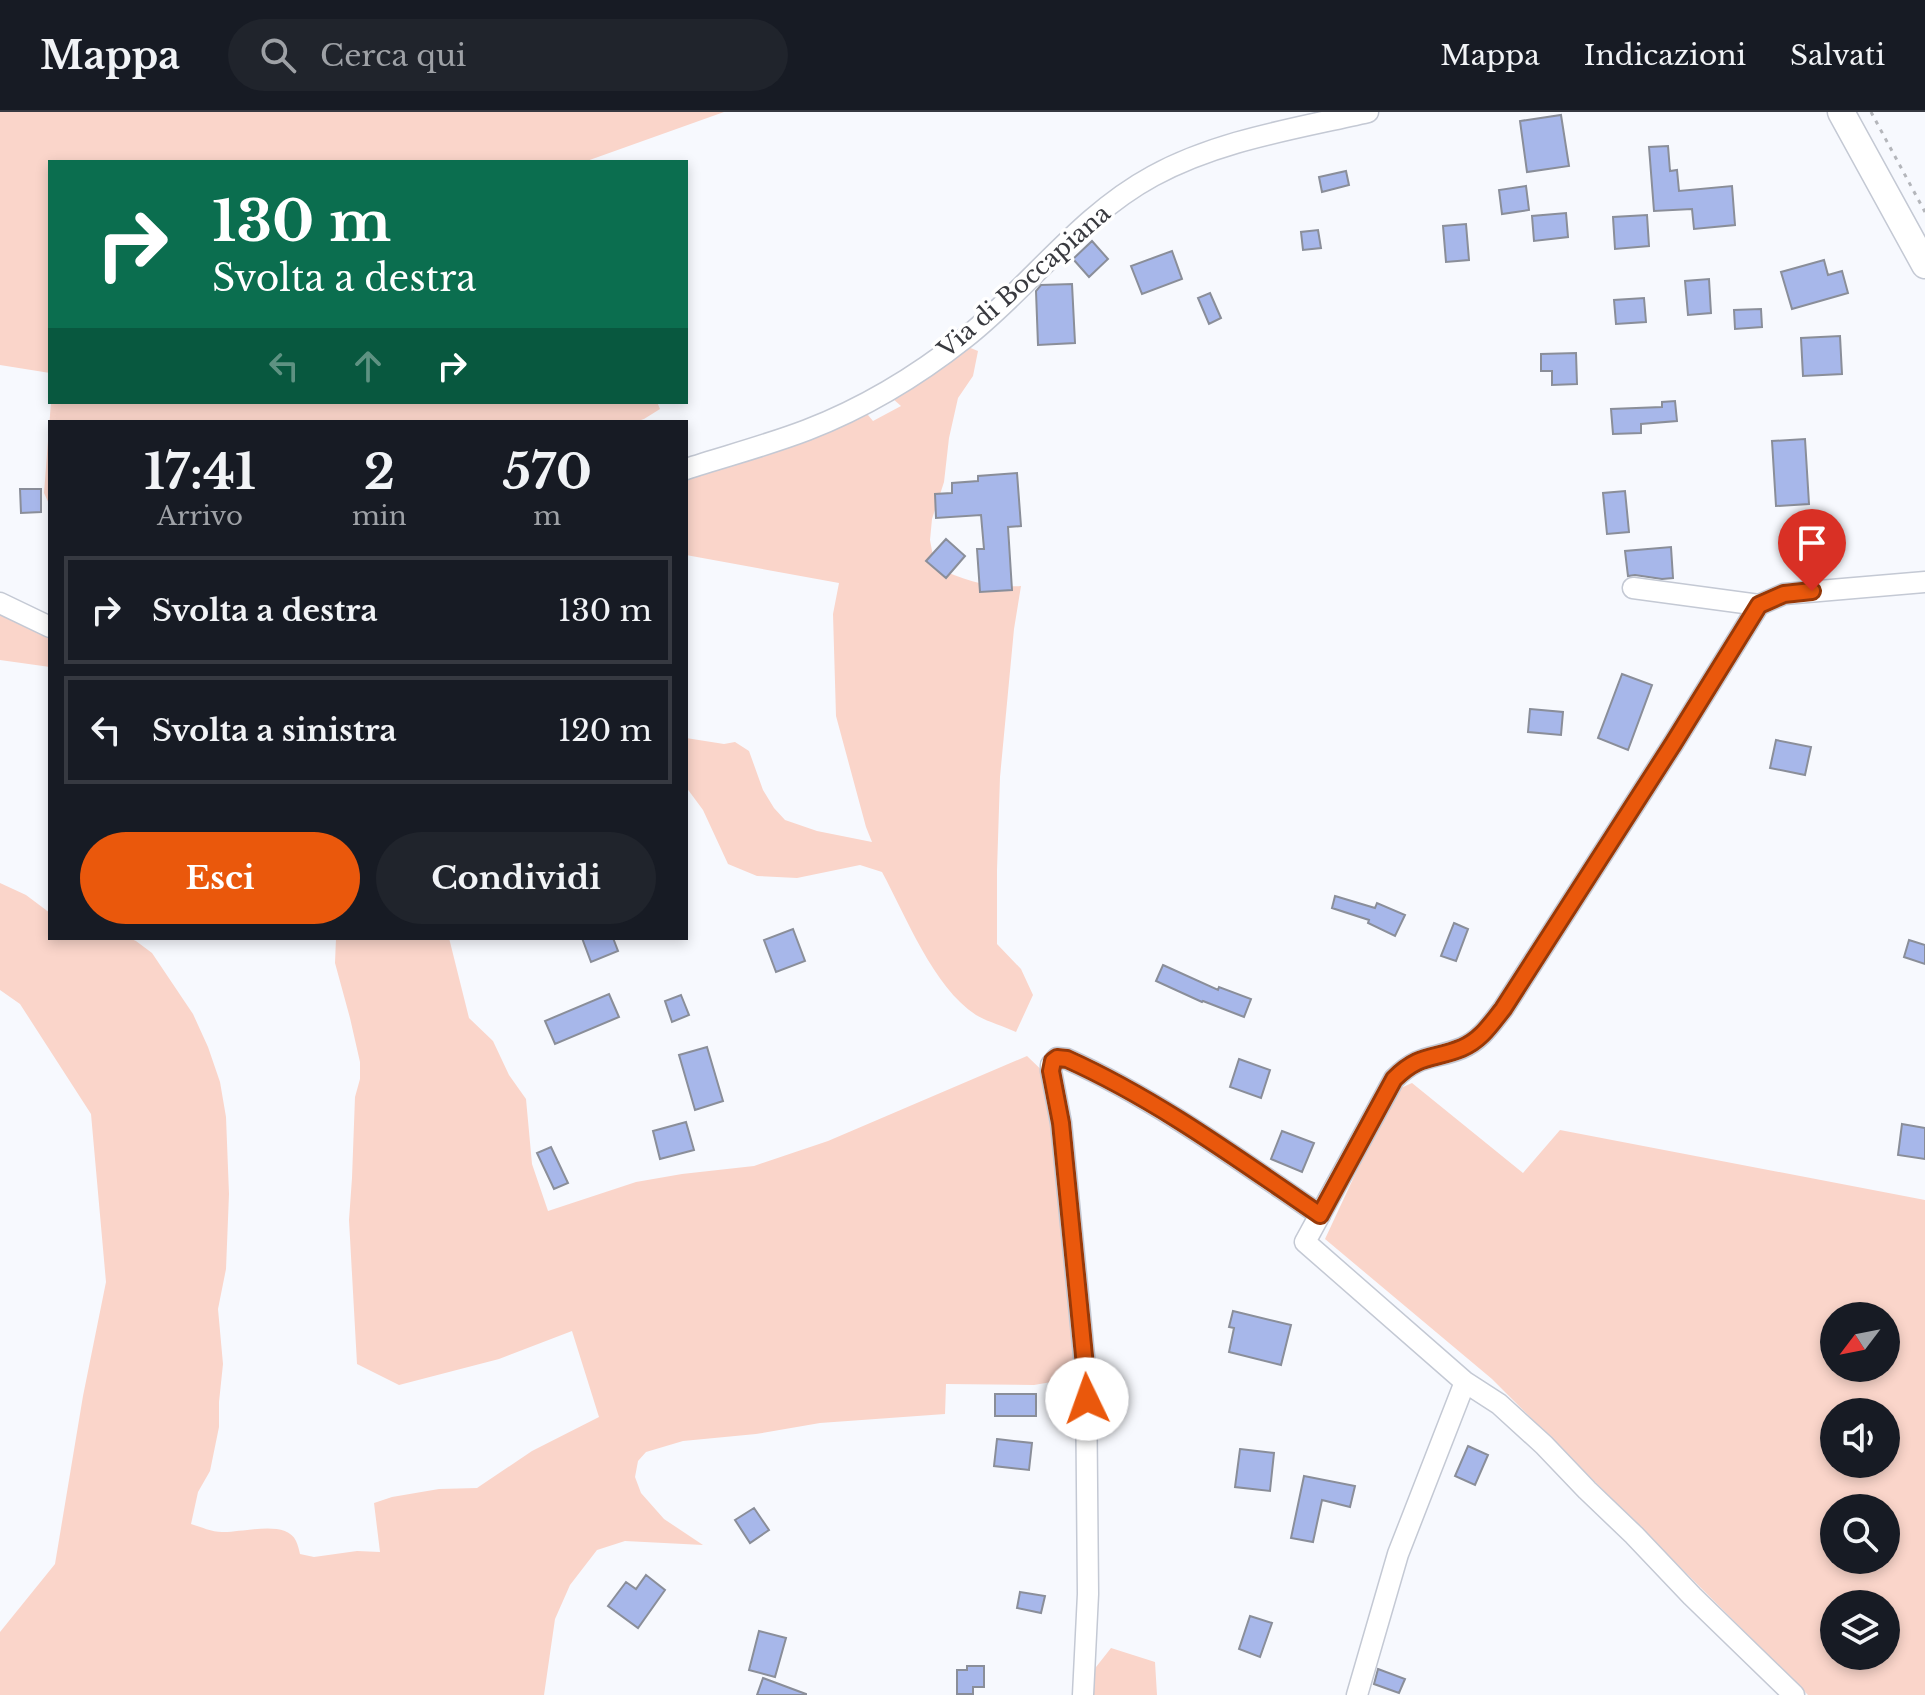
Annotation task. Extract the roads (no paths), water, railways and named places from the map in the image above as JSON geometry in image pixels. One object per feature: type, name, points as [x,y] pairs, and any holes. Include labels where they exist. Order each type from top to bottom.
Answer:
[{"type":"main road","points":[[1841,112],[1925,265]]},
{"type":"street","name":"Via di Boccapiana","points":[[688,468],[807,430],[850,411],[930,364],[988,319],[1075,234],[1151,177],[1200,153],[1225,145],[1368,112]]},
{"type":"street","points":[[1633,588],[1759,605],[1784,594],[1925,582]]},
{"type":"street","points":[[0,603],[48,626]]},
{"type":"street","points":[[1759,605],[1503,1009],[1475,1040],[1407,1066],[1394,1079],[1305,1242],[1465,1382],[1499,1404],[1544,1445],[1794,1695]]},
{"type":"street","points":[[1083,1695],[1088,1594],[1086,1376],[1061,1123],[1051,1071],[1053,1061],[1057,1058],[1067,1059],[1138,1094],[1320,1215]]},
{"type":"street","points":[[1357,1695],[1398,1554],[1465,1382]]}]
